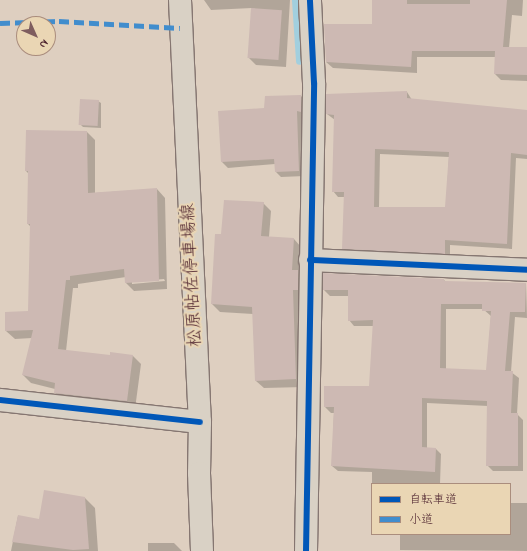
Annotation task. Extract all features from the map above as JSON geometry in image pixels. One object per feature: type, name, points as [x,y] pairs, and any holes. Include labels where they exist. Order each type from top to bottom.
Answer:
[{"type":"street","name":"松原帖佐停車場線","points":[[180,0],[200,422],[199,473],[202,551]]},
{"type":"street","points":[[306,551],[314,83],[310,0]]},
{"type":"street","points":[[310,260],[527,270]]},
{"type":"street","points":[[0,400],[200,422]]},
{"type":"building","points":[[372,0],[407,0],[407,4],[470,4],[470,0],[507,0],[503,47],[527,47],[527,75],[494,74],[495,51],[412,51],[411,67],[326,62],[324,24],[372,24]]},
{"type":"building","points":[[251,8],[282,10],[278,60],[248,58]]},
{"type":"building","points":[[407,91],[407,98],[527,110],[527,155],[511,153],[507,244],[445,240],[445,254],[342,249],[344,192],[332,192],[334,115],[326,114],[326,94]],"holes":[[[375,149],[449,152],[445,207],[374,207]]]},
{"type":"building","points":[[301,95],[301,112],[297,111],[299,171],[275,172],[274,159],[221,162],[218,111],[264,108],[265,96]]},
{"type":"building","points":[[80,99],[99,100],[98,126],[79,125]]},
{"type":"building","points":[[26,130],[87,131],[88,193],[157,188],[159,281],[125,283],[124,269],[70,276],[70,280],[66,280],[58,349],[110,355],[110,352],[133,355],[127,401],[54,393],[55,383],[22,375],[33,330],[5,331],[5,312],[28,311],[30,224],[27,224],[28,171],[25,171]]},
{"type":"building","points":[[224,200],[264,202],[261,236],[294,238],[292,270],[298,270],[298,290],[293,290],[296,379],[255,381],[252,307],[211,304],[215,234],[221,234]]},
{"type":"building","points":[[323,273],[444,279],[444,281],[526,283],[525,312],[510,312],[505,371],[513,371],[511,413],[518,413],[518,466],[486,466],[487,401],[422,398],[422,447],[436,448],[435,472],[331,466],[334,407],[324,407],[324,386],[369,386],[373,320],[348,321],[348,290],[323,290]],"holes":[[[441,304],[482,304],[482,311],[491,311],[486,370],[440,368]]]},
{"type":"building","points":[[44,490],[85,497],[89,549],[73,550],[12,542],[18,515],[39,519]]},
{"type":"waterway","points":[[295,0],[299,61]]},
{"type":"marked path","points":[[0,23],[59,21],[180,28]]},
{"type":"cycle path","points":[[306,551],[314,83],[310,0]]},
{"type":"cycle path","points":[[310,260],[527,270]]},
{"type":"cycle path","points":[[0,400],[200,422]]}]
